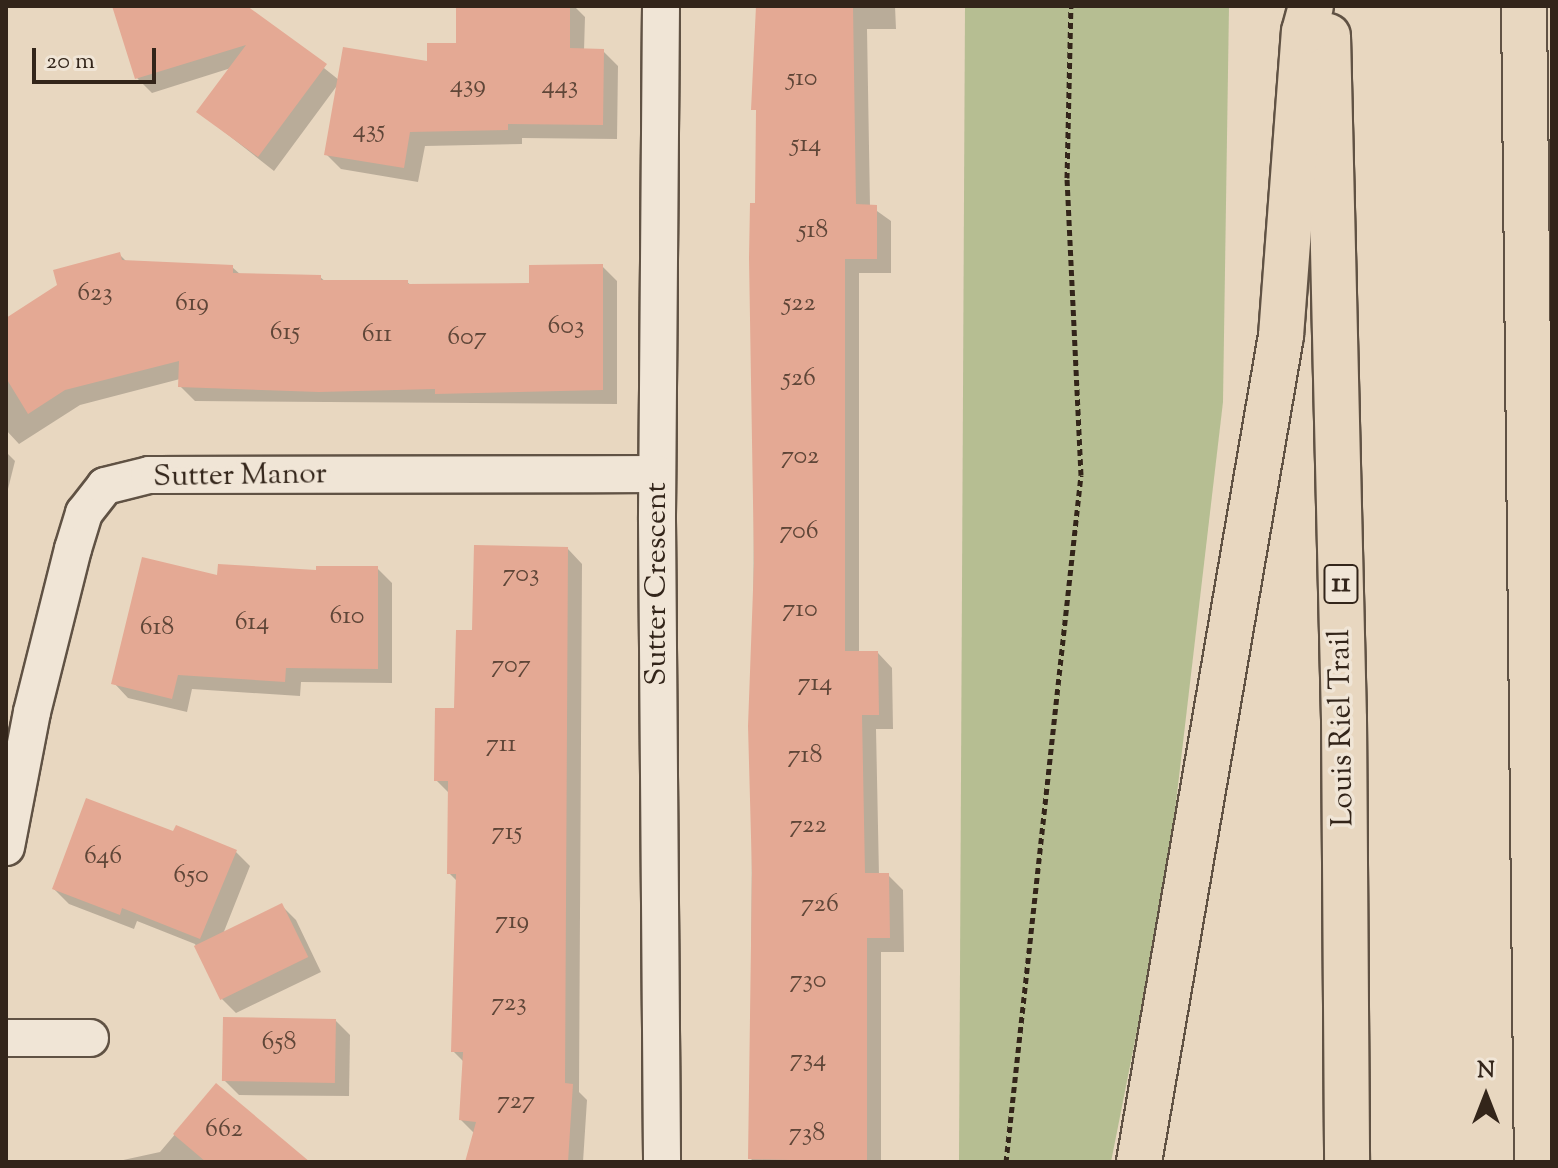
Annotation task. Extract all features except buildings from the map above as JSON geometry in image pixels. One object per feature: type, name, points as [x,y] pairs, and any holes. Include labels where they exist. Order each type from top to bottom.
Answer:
[{"type":"highway","points":[[1139,1162],[1281,336],[1304,32],[1311,6]]},
{"type":"highway","name":"Louis Riel Trail","points":[[1328,6],[1344,719],[1347,1162]]},
{"type":"highway","points":[[1524,6],[1537,1162]]},
{"type":"street","name":"Sutter Crescent","points":[[661,6],[657,474],[662,1162]]},
{"type":"street","name":"Sutter Manor","points":[[6,847],[32,712],[73,549],[84,513],[105,486],[149,475],[657,474]]},
{"type":"street","points":[[6,1038],[90,1038]]},
{"type":"path","points":[[1006,1162],[1081,475],[1067,178],[1071,6]]},
{"type":"green space","points":[[965,6],[1229,6],[1223,402],[1167,879],[1111,1162],[959,1162]]}]
